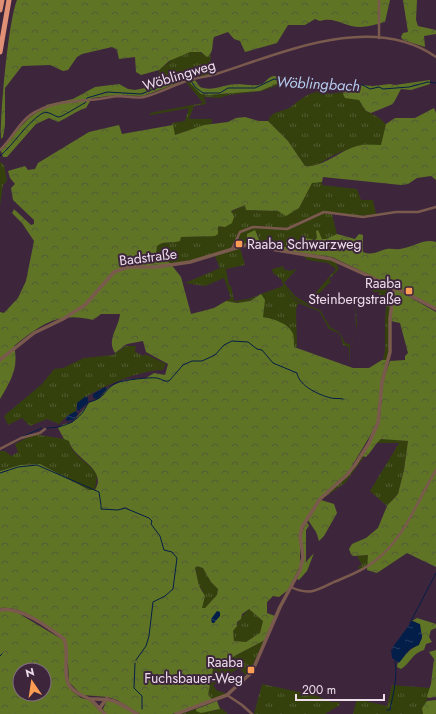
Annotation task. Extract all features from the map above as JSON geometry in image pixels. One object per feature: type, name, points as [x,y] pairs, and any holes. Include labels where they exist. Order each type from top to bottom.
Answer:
[{"type":"highway","points":[[0,10],[2,0]]},
{"type":"highway","points":[[0,52],[9,0]]},
{"type":"street","points":[[379,0],[379,38]]},
{"type":"street","name":"Wöblingweg","points":[[0,150],[18,126],[33,113],[54,105],[84,99],[117,96],[143,97],[189,80],[214,74],[288,50],[338,38],[379,38],[411,43],[436,57]]},
{"type":"street","points":[[232,249],[240,232],[252,226],[287,229],[324,212],[363,217],[396,212],[418,212],[436,207]]},
{"type":"street","name":"Badstraße","points":[[0,360],[34,334],[63,319],[85,305],[114,272],[128,267],[156,267],[190,262],[232,249],[251,245],[287,252],[324,256],[341,262],[436,309]]},
{"type":"street","points":[[176,714],[227,695],[251,673],[302,563],[300,534],[303,524],[320,499],[355,465],[378,423],[382,382],[390,352],[390,318],[394,288]]},
{"type":"street","points":[[0,449],[21,438],[40,433],[45,429]]},
{"type":"street","points":[[291,587],[302,592],[316,591],[361,570],[375,561],[394,542],[414,512],[424,489],[436,470]]},
{"type":"street","points":[[0,610],[7,608],[19,611],[64,639],[66,645],[68,683],[81,696],[90,699],[107,698],[117,701],[137,714]]},
{"type":"street","points":[[227,695],[252,714]]},
{"type":"street","points":[[99,709],[107,698]]},
{"type":"street","points":[[90,699],[104,714]]},
{"type":"green space","points":[[17,0],[390,0],[385,22],[369,26],[355,27],[330,20],[320,21],[315,19],[305,25],[288,25],[277,43],[245,52],[240,41],[234,39],[228,32],[214,37],[212,50],[207,57],[201,52],[190,52],[169,61],[159,70],[141,75],[136,72],[135,57],[119,59],[117,50],[112,47],[82,54],[77,57],[68,70],[63,71],[50,65],[22,66],[5,88],[5,125],[3,137],[1,139],[3,91],[11,28]]},
{"type":"green space","points":[[403,0],[417,0],[416,20],[418,26],[436,30],[436,34],[424,36],[425,47],[403,40],[401,37],[403,33],[408,32]]},
{"type":"green space","points":[[197,51],[207,56],[211,54],[209,75],[186,80],[181,78],[174,81],[160,81],[159,70],[184,53]]},
{"type":"green space","points":[[274,76],[329,83],[334,87],[328,89],[279,83],[260,91],[209,95],[201,94],[190,83],[195,80],[200,87],[209,89],[232,84],[262,84],[270,77]]},
{"type":"green space","points":[[184,78],[186,80],[143,96],[117,95],[92,98],[86,108],[58,122],[49,118],[36,124],[7,157],[3,157],[1,151],[16,132],[32,116],[46,108],[46,105],[73,99],[95,87],[119,84],[128,89],[135,90],[150,87],[160,81],[174,81]]},
{"type":"green space","points":[[430,80],[430,84],[411,90],[401,89],[393,104],[371,113],[366,111],[359,100],[345,98],[343,94],[344,89],[339,86],[340,83],[373,86],[390,84],[395,85]]},
{"type":"green space","points":[[190,81],[201,94],[209,95],[260,91],[279,83],[279,85],[262,91],[229,95],[219,98],[204,97],[206,104],[194,106],[189,119],[212,119],[212,123],[174,135],[172,123],[185,121],[189,108],[150,115],[150,113],[203,103],[186,82]]},
{"type":"green space","points":[[323,91],[329,94],[343,92],[343,94],[359,100],[366,111],[378,117],[386,124],[382,145],[353,148],[336,154],[314,166],[305,166],[288,141],[268,121],[275,113],[289,108],[306,96]]},
{"type":"green space","points":[[434,108],[436,113],[436,180],[431,176],[417,178],[408,184],[401,185],[323,177],[322,182],[312,183],[299,208],[286,216],[278,211],[246,210],[245,205],[231,211],[234,217],[232,223],[225,227],[218,226],[218,234],[215,236],[181,237],[180,241],[162,243],[157,246],[156,254],[170,263],[181,277],[191,314],[214,308],[226,301],[237,303],[250,301],[261,294],[265,300],[263,317],[276,320],[288,327],[293,334],[294,347],[353,368],[369,368],[382,360],[388,360],[382,376],[378,419],[374,429],[349,471],[328,490],[300,529],[300,566],[288,590],[279,597],[273,596],[267,602],[267,613],[275,616],[265,640],[221,663],[213,669],[208,695],[213,700],[172,714],[140,714],[117,700],[108,697],[82,695],[69,682],[67,645],[65,639],[26,613],[9,608],[0,608],[0,471],[20,465],[40,464],[89,490],[95,490],[98,482],[94,470],[77,453],[69,441],[64,439],[58,428],[64,424],[72,423],[89,403],[100,398],[108,388],[124,380],[146,378],[154,373],[165,375],[168,364],[146,352],[143,341],[127,344],[115,353],[112,338],[120,314],[101,314],[93,320],[70,317],[59,319],[41,326],[14,346],[15,367],[11,380],[0,399],[0,312],[4,313],[18,298],[26,281],[34,241],[22,223],[12,213],[14,209],[31,225],[34,224],[34,220],[13,200],[11,188],[15,184],[10,178],[8,171],[25,166],[28,170],[35,169],[38,163],[89,132],[119,125],[122,134],[173,125],[175,135],[204,125],[228,122],[236,118],[245,117],[259,121],[268,121],[288,141],[305,166],[311,166],[318,165],[348,149],[357,146],[381,145],[386,124],[395,118],[415,118]],"holes":[[[197,566],[203,568],[211,582],[218,589],[217,595],[205,608],[202,608],[205,596],[199,586],[195,568]],[[249,609],[263,621],[260,633],[246,642],[234,641],[233,631],[237,626],[237,622],[241,619],[242,614]]]},
{"type":"green space","points":[[0,162],[4,165],[7,181],[3,185],[0,206]]},
{"type":"green space","points":[[312,182],[322,182],[322,185],[357,189],[361,200],[373,200],[376,214],[360,216],[321,212],[287,228],[252,226],[239,232],[231,248],[190,261],[171,264],[156,254],[157,245],[165,242],[171,243],[181,237],[215,236],[218,226],[223,227],[231,212],[245,205],[247,210],[278,211],[299,208]]},
{"type":"green space","points":[[324,213],[332,214],[337,234],[326,239],[321,239],[316,233],[317,238],[315,240],[302,238],[295,242],[286,242],[286,247],[277,246],[276,242],[268,245],[265,242],[260,242],[257,232],[254,245],[235,245],[240,233],[253,228],[290,229]]},
{"type":"green space","points":[[255,230],[260,242],[266,241],[269,245],[276,242],[277,246],[286,247],[286,242],[289,239],[295,242],[306,238],[315,240],[317,238],[316,231],[318,230],[322,239],[326,239],[337,234],[355,239],[359,234],[363,235],[363,252],[370,254],[389,249],[404,248],[427,241],[436,242],[436,309],[395,287],[332,257],[254,245],[247,241],[247,234]]},
{"type":"green space","points":[[240,248],[245,265],[226,269],[229,286],[231,286],[234,301],[257,296],[255,298],[243,302],[226,301],[231,298],[224,278],[205,286],[185,283],[220,268],[215,256]]},
{"type":"green space","points":[[304,256],[335,261],[339,269],[329,279],[331,283],[329,283],[308,305],[294,299],[286,288],[294,300],[320,310],[330,327],[340,333],[345,343],[350,345],[350,367],[349,347],[343,345],[340,334],[329,329],[319,311],[298,303],[296,310],[297,347],[294,347],[291,334],[284,326],[263,317],[258,295],[283,286],[282,280],[273,273],[272,269],[284,266],[283,269],[290,271],[297,269],[284,283],[295,296],[307,303],[336,269],[328,263],[307,260]]},
{"type":"green space","points":[[366,277],[389,288],[392,293],[388,360],[383,360],[385,350],[387,298],[384,297],[384,295],[379,295],[379,292],[373,292],[373,288],[364,281]]},
{"type":"green space","points":[[394,288],[436,312],[436,567],[407,553],[377,573],[367,570],[368,555],[353,556],[349,549],[352,544],[366,538],[378,528],[387,506],[398,494],[404,470],[408,441],[381,439],[366,457],[362,456],[380,419],[383,382],[390,361],[405,360],[405,356],[408,353],[400,323],[391,321]]},
{"type":"green space","points":[[355,301],[357,324],[356,328]]},
{"type":"green space","points":[[126,346],[136,346],[135,352],[144,356],[145,354],[166,364],[163,370],[143,373],[130,377],[94,392],[77,403],[76,411],[67,416],[59,424],[47,419],[30,426],[22,418],[8,425],[4,416],[42,384],[54,369],[63,368],[84,358],[113,355]]},
{"type":"green space","points":[[34,434],[69,441],[71,447],[77,455],[94,470],[97,475],[95,490],[89,490],[40,464],[20,465],[0,471],[0,451],[5,451],[11,456],[18,452],[15,444]]},
{"type":"green space","points":[[386,439],[408,441],[404,470],[398,494],[387,506],[370,491],[399,443],[378,443],[379,440]]},
{"type":"green space","points":[[362,456],[364,457],[345,483],[321,500]]},
{"type":"green space","points":[[321,500],[334,504],[337,513],[324,536],[319,541],[316,532],[308,520]]},
{"type":"green space","points":[[307,522],[309,526],[306,530],[306,562],[314,553],[307,571],[299,580],[297,579],[301,565],[301,543]]},
{"type":"green space","points":[[368,555],[368,565],[360,570],[358,567],[362,565],[357,556]]},
{"type":"green space","points":[[197,566],[203,568],[211,582],[218,589],[217,595],[205,608],[202,608],[203,591],[199,586],[195,568]]},
{"type":"green space","points":[[249,609],[263,621],[260,633],[246,642],[234,641],[233,631]]},
{"type":"green space","points":[[7,610],[18,613],[63,640],[65,645],[67,683],[72,691],[81,698],[89,700],[103,714],[0,714],[0,611]]},
{"type":"green space","points":[[417,618],[436,624],[436,628],[431,630],[429,637],[432,642],[426,644],[424,650],[420,651],[401,669],[397,667],[398,662],[405,654],[418,644],[422,637],[416,622],[412,621]]},
{"type":"green space","points":[[265,640],[247,676],[239,668],[213,685],[216,690],[227,694],[213,700],[208,695],[213,669],[221,663]]},
{"type":"green space","points":[[436,650],[436,697],[428,698],[427,696],[431,684],[434,659],[429,652]]},
{"type":"green space","points":[[262,684],[317,696],[331,702],[339,702],[340,705],[325,714],[254,714]]},
{"type":"green space","points":[[392,685],[430,688],[423,714],[353,714],[357,699],[387,706]]},
{"type":"green space","points":[[107,700],[116,703],[135,714],[106,714],[103,709]]},
{"type":"green space","points":[[436,700],[436,714],[423,714],[422,708],[427,701]]},
{"type":"green space","points":[[217,701],[220,709],[201,713],[196,711],[196,709]]},
{"type":"green space","points":[[221,708],[228,714],[181,714],[196,709],[196,711],[215,711]]},
{"type":"water","points":[[105,387],[107,389],[97,399],[93,398],[93,394]]},
{"type":"water","points":[[86,396],[88,398],[88,402],[79,411],[77,410],[77,403]]},
{"type":"water","points":[[76,411],[78,414],[73,420],[66,421],[67,416]]},
{"type":"water","points":[[217,611],[220,612],[220,616],[214,623],[212,623],[211,619]]},
{"type":"water","points":[[412,621],[420,624],[422,637],[419,645],[410,649],[399,663],[392,658],[391,649],[394,650],[392,648]]},
{"type":"waterway","name":"Wöblingbach","points":[[0,156],[30,123],[43,113],[60,117],[85,103],[87,98],[107,92],[141,94],[188,76],[195,87],[203,93],[220,93],[228,88],[255,88],[274,79],[288,81],[291,83],[317,83],[320,86],[363,85],[370,89],[379,87],[383,89],[409,87],[428,82],[436,83]]},
{"type":"waterway","points":[[47,428],[54,428],[72,422],[82,414],[88,402],[98,399],[116,383],[149,378],[169,381],[183,365],[192,361],[202,361],[215,355],[224,345],[232,341],[248,342],[257,349],[262,350],[273,363],[297,373],[301,382],[315,392],[331,398],[343,399]]},
{"type":"waterway","points":[[15,440],[42,428]]},
{"type":"waterway","points":[[0,473],[18,467],[37,465],[99,492],[101,505]]},
{"type":"waterway","points":[[101,506],[101,509],[118,510],[125,508],[149,518],[152,521],[151,524],[160,536],[164,550],[172,552],[177,558],[173,589],[165,596],[153,602],[149,636],[146,646],[136,660]]},
{"type":"waterway","points":[[410,623],[436,573]]},
{"type":"waterway","points":[[387,710],[390,710],[395,686],[395,661]]},
{"type":"waterway","points":[[135,663],[134,688],[142,696],[142,709]]},
{"type":"place","name":"Raaba Schwarzweg","points":[[239,244]]},
{"type":"place","name":"Raaba Steinbergstraße","points":[[409,291]]},
{"type":"place","name":"Raaba Fuchsbauer-Weg","points":[[251,670]]}]
